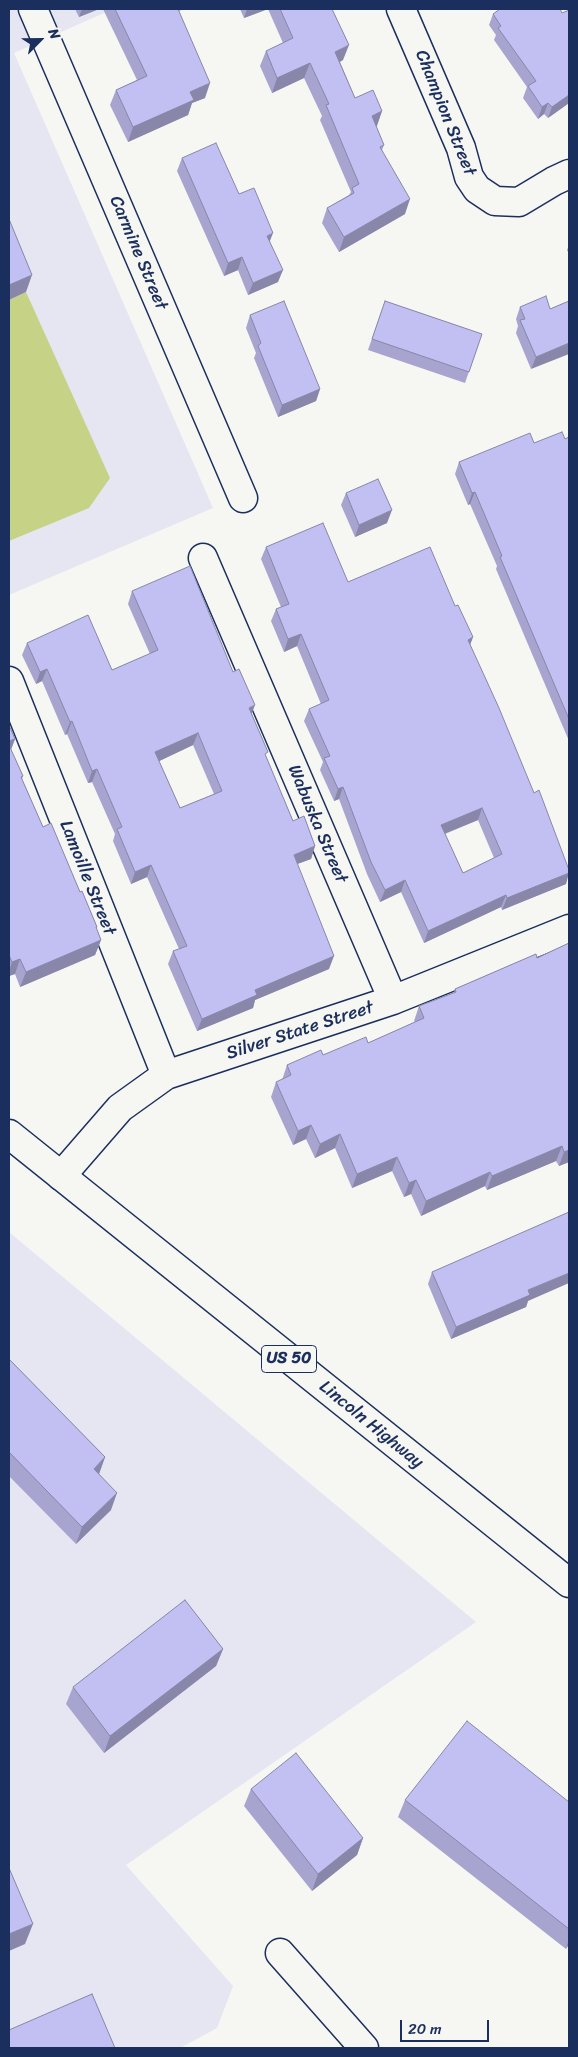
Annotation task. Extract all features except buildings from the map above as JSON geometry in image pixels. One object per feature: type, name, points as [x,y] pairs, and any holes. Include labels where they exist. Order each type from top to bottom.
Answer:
[{"type":"main road","name":"Carmine Street","points":[[33,9],[243,498]]},
{"type":"main road","name":"Champion Street","points":[[402,9],[461,148],[469,177],[477,189],[495,201],[504,203],[519,202],[569,174]]},
{"type":"main road","name":"Wabuska Street","points":[[203,558],[393,1000]]},
{"type":"main road","name":"Lamoille Street","points":[[9,681],[166,1075]]},
{"type":"main road","name":"Silver State Street","points":[[61,1176],[120,1108],[166,1075],[393,1000],[569,928]]},
{"type":"main road","name":"Lincoln Highway","points":[[9,1134],[569,1583]]},
{"type":"main road","points":[[280,1953],[364,2048]]},
{"type":"shaded area","points":[[9,9],[113,9],[14,53],[213,508],[9,595]]},
{"type":"shaded area","points":[[9,1232],[476,1622],[126,1865],[233,1986],[217,2028],[180,2048],[9,2048]]},
{"type":"green space","points":[[26,292],[110,478],[89,508],[9,541],[9,300]]}]
